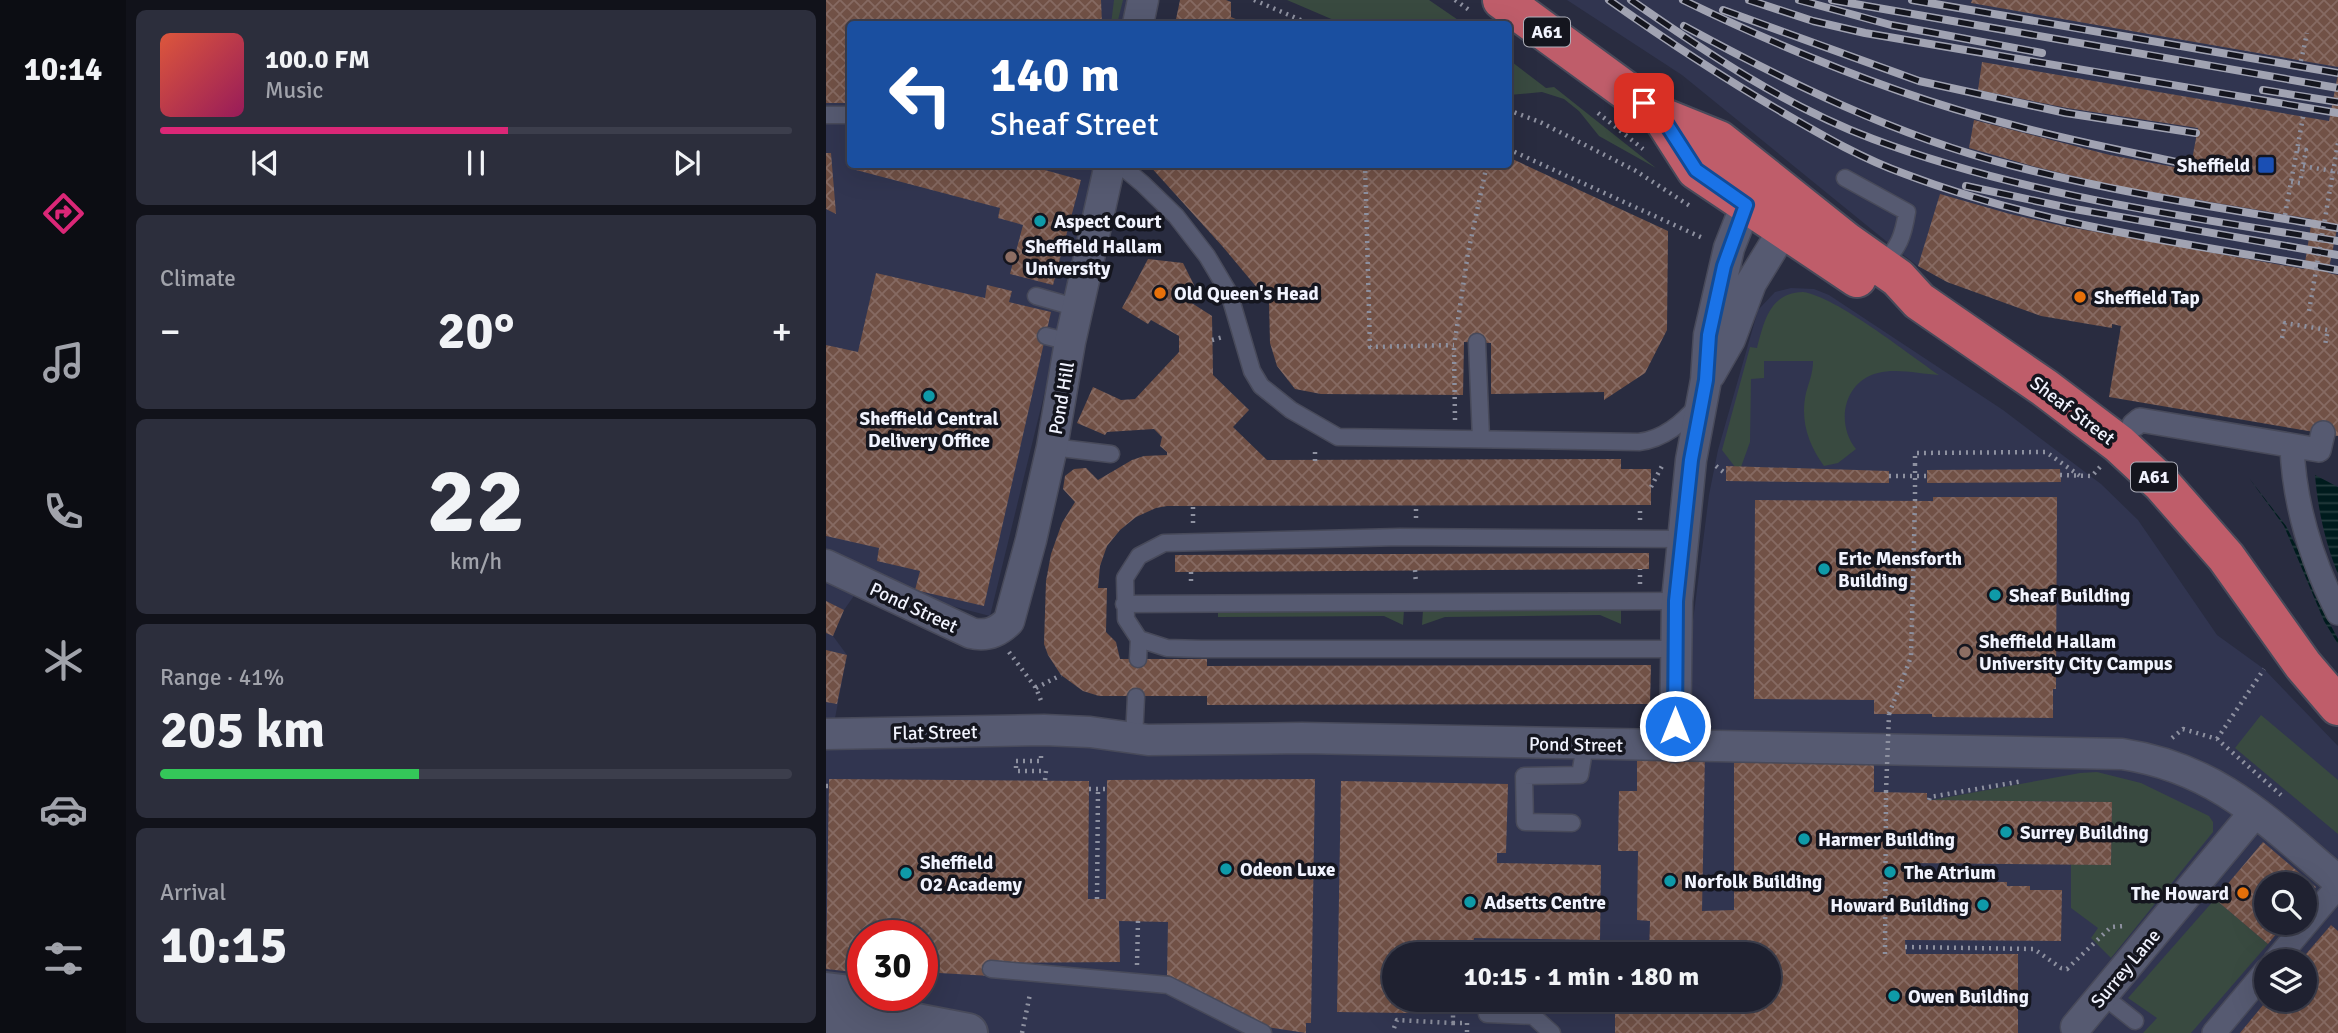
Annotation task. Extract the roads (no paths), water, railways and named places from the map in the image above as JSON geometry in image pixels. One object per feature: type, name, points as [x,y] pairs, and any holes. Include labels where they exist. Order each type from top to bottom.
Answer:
[{"type":"highway","name":"Sheaf Street","points":[[1502,0],[1662,117],[1696,170],[1756,192],[1792,217],[1884,294],[1919,301]]},
{"type":"highway","name":"Sheaf Street","points":[[1792,217],[1847,243],[1881,266],[1898,278],[1919,301],[2045,388],[2119,444],[2161,483],[2225,557],[2303,665],[2338,706]]},
{"type":"street","points":[[1139,21],[1143,0]]},
{"type":"street","name":"Pond Hill","points":[[1003,628],[1013,611],[1052,447],[1058,339],[1078,308],[1109,168]]},
{"type":"street","points":[[1675,747],[1676,601],[1709,335],[1724,266],[1756,192]]},
{"type":"street","points":[[1704,391],[1730,339],[1751,283],[1792,217]]},
{"type":"street","points":[[2134,425],[2140,420],[2255,430],[2292,446],[2319,450],[2322,433]]},
{"type":"street","points":[[2292,446],[2301,516],[2315,560],[2338,613]]},
{"type":"street","name":"Pond Street","points":[[826,565],[971,633],[988,635],[1003,628]]},
{"type":"street","name":"Pond Street","points":[[1044,730],[1134,738],[1302,738],[1675,747],[2109,752],[2148,758],[2191,772],[2221,788],[2283,832],[2338,884]]},
{"type":"street","name":"Flat Street","points":[[826,734],[1044,730]]},
{"type":"street","name":"Surrey Lane","points":[[2073,1030],[2255,812]]},
{"type":"street","points":[[2285,949],[2338,884]]},
{"type":"street","points":[[2214,1033],[2254,985]]},
{"type":"street","points":[[826,992],[851,995],[911,1022],[968,1033]]},
{"type":"street","points":[[826,1020],[872,1024],[911,1022]]},
{"type":"lane","points":[[826,115],[847,115]]},
{"type":"lane","points":[[1124,168],[1175,216],[1207,256],[1229,293],[1252,371],[1261,386],[1275,399],[1338,437],[1649,441],[1675,427],[1704,391]]},
{"type":"lane","points":[[1845,178],[1907,212],[1897,250],[1881,266]]},
{"type":"lane","points":[[1036,296],[1078,308]]},
{"type":"lane","points":[[1478,342],[1481,439]]},
{"type":"lane","points":[[1052,447],[1111,454]]},
{"type":"lane","points":[[1138,659],[1139,639],[1126,619],[1125,578],[1139,556],[1164,543],[1400,537],[1682,539]]},
{"type":"lane","points":[[1124,604],[1676,601]]},
{"type":"lane","points":[[1139,639],[1167,648],[1202,649],[1674,649]]},
{"type":"lane","points":[[1134,738],[1136,697]]},
{"type":"lane","points":[[1572,823],[1525,822],[1524,776],[1580,775],[1585,745]]},
{"type":"lane","points":[[991,969],[1168,985],[1264,1033]]},
{"type":"lane","points":[[2102,995],[2135,1021]]},
{"type":"lane","points":[[1487,1014],[1533,1016],[1552,1033]]},
{"type":"railway","points":[[1609,0],[1741,88],[1859,155],[1905,174],[2011,208],[2065,221],[2338,270]]},
{"type":"railway","points":[[1631,0],[1748,77],[1809,111],[1873,139],[1987,175],[2103,202],[2338,241]]},
{"type":"railway","points":[[1683,0],[1844,71],[1927,100],[2034,131],[2190,165]]},
{"type":"railway","points":[[1749,0],[1813,21],[1865,33],[2338,113]]},
{"type":"railway","points":[[1799,0],[1891,25],[2042,53]]},
{"type":"railway","points":[[1832,0],[2338,88]]},
{"type":"railway","points":[[1912,0],[2338,73]]},
{"type":"railway","points":[[1723,10],[1919,81],[2066,113],[2196,133]]},
{"type":"railway","points":[[1684,26],[1843,106],[1967,153],[2091,184],[2338,228]]},
{"type":"railway","points":[[2263,90],[2338,102]]},
{"type":"railway","points":[[1966,186],[2069,208],[2338,255]]},
{"type":"place","name":"Sheffield","points":[[2266,165]]},
{"type":"place","name":"Aspect Court","points":[[1040,221]]},
{"type":"place","name":"Sheffield Hallam University","points":[[1011,257]]},
{"type":"place","name":"Old Queen's Head","points":[[1160,293]]},
{"type":"place","name":"Sheffield Tap","points":[[2080,297]]},
{"type":"place","name":"Sheffield Central Delivery Office","points":[[929,396]]},
{"type":"place","name":"Eric Mensforth Building","points":[[1824,569]]},
{"type":"place","name":"Sheaf Building","points":[[1995,595]]},
{"type":"place","name":"Sheffield Hallam University City Campus","points":[[1965,652]]},
{"type":"place","name":"Surrey Building","points":[[2006,832]]},
{"type":"place","name":"Harmer Building","points":[[1804,839]]},
{"type":"place","name":"Odeon Luxe","points":[[1226,869]]},
{"type":"place","name":"The Atrium","points":[[1890,872]]},
{"type":"place","name":"Sheffield O2 Academy","points":[[906,873]]},
{"type":"place","name":"Norfolk Building","points":[[1670,881]]},
{"type":"place","name":"The Howard","points":[[2243,893]]},
{"type":"place","name":"Adsetts Centre","points":[[1470,902]]},
{"type":"place","name":"Howard Building","points":[[1983,905]]},
{"type":"place","name":"Owen Building","points":[[1894,996]]}]
